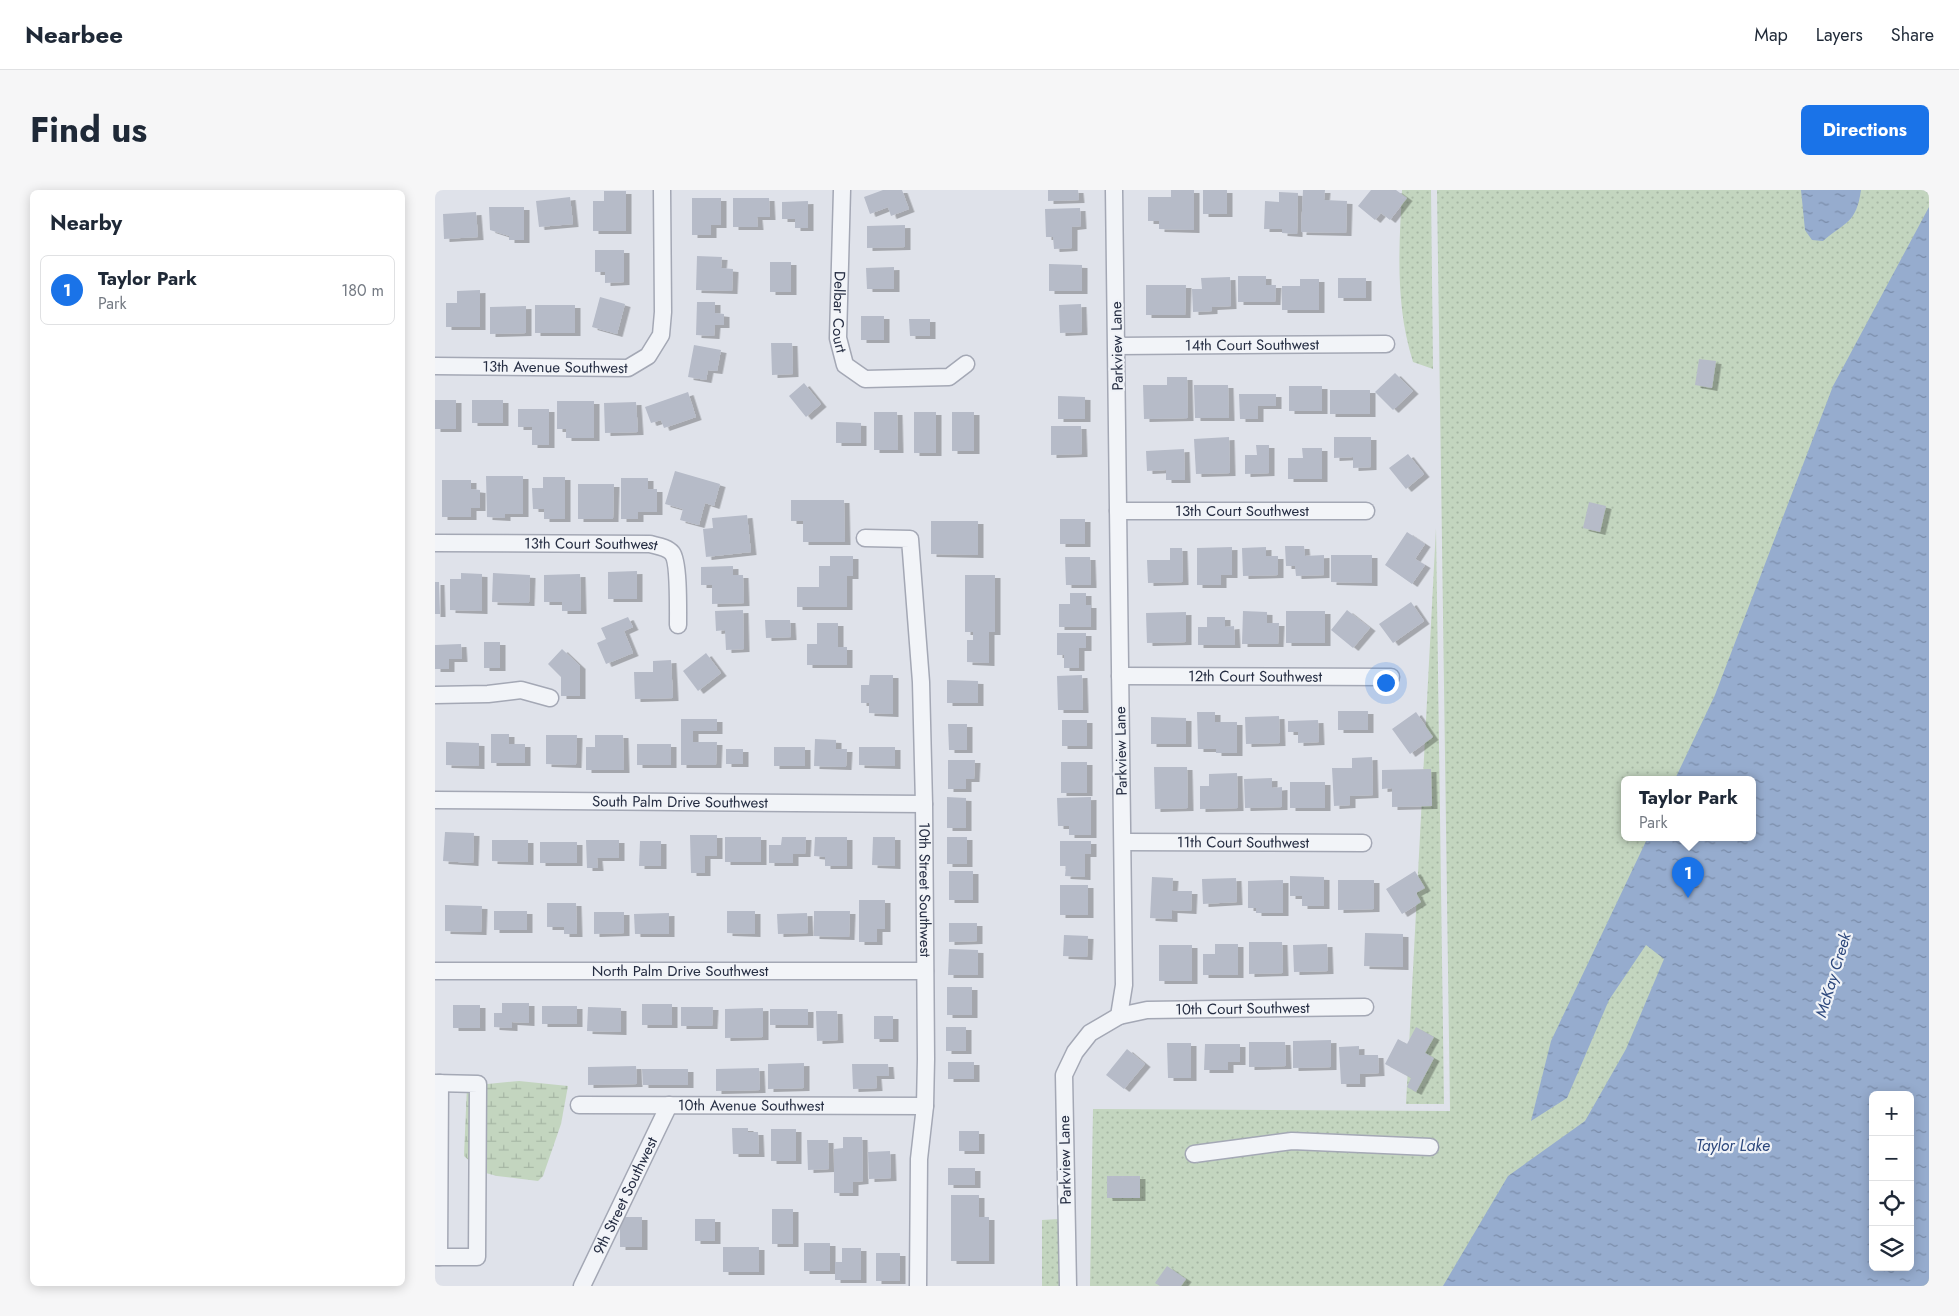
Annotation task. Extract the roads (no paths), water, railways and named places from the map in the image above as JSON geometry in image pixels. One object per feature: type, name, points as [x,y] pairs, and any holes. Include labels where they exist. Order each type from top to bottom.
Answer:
[{"type":"street","name":"13th Avenue Southwest","points":[[435,366],[628,368],[648,356],[661,335],[663,312],[662,190]]},
{"type":"street","name":"Delbar Court","points":[[841,190],[838,338],[845,365],[865,379],[949,377],[966,364]]},
{"type":"street","name":"Parkview Lane","points":[[1068,1286],[1064,1075],[1075,1052],[1090,1033],[1119,1016],[1124,986],[1114,190]]},
{"type":"street","name":"14th Court Southwest","points":[[1117,346],[1386,344]]},
{"type":"street","name":"13th Court Southwest","points":[[1118,511],[1366,511]]},
{"type":"street","name":"10th Street Southwest","points":[[865,538],[910,539],[921,682],[924,804],[925,1106],[919,1159],[918,1286]]},
{"type":"street","name":"13th Court Southwest","points":[[435,543],[650,544],[668,549],[674,555],[676,566],[678,625]]},
{"type":"street","name":"12th Court Southwest","points":[[1120,676],[1391,677]]},
{"type":"street","points":[[435,695],[488,694],[521,690],[549,698]]},
{"type":"street","name":"South Palm Drive Southwest","points":[[435,800],[924,804]]},
{"type":"street","name":"11th Court Southwest","points":[[1123,842],[1363,842]]},
{"type":"street","name":"North Palm Drive Southwest","points":[[435,971],[925,971]]},
{"type":"street","name":"10th Court Southwest","points":[[1119,1016],[1147,1010],[1365,1007]]},
{"type":"street","points":[[438,1083],[478,1084],[477,1257],[437,1257],[438,1083]]},
{"type":"street","name":"10th Avenue Southwest","points":[[579,1106],[925,1106]]},
{"type":"street","name":"9th Street Southwest","points":[[582,1286],[669,1106]]},
{"type":"street","points":[[1194,1154],[1292,1141],[1430,1147]]},
{"type":"water","points":[[1801,190],[1861,190],[1853,216],[1823,241],[1812,240],[1805,230]]},
{"type":"water","name":"Taylor Lake","points":[[1929,207],[1929,1286],[1443,1286],[1508,1176],[1585,1121],[1626,1049],[1664,959],[1646,945],[1609,1000],[1567,1098],[1531,1121],[1551,1041],[1646,841],[1756,841],[1756,776],[1676,776],[1715,695],[1833,386]]},
{"type":"place","name":"Taylor Park","points":[[1688,898]]},
{"type":"water label","name":"McKay Creek","points":[[1833,975]]}]
